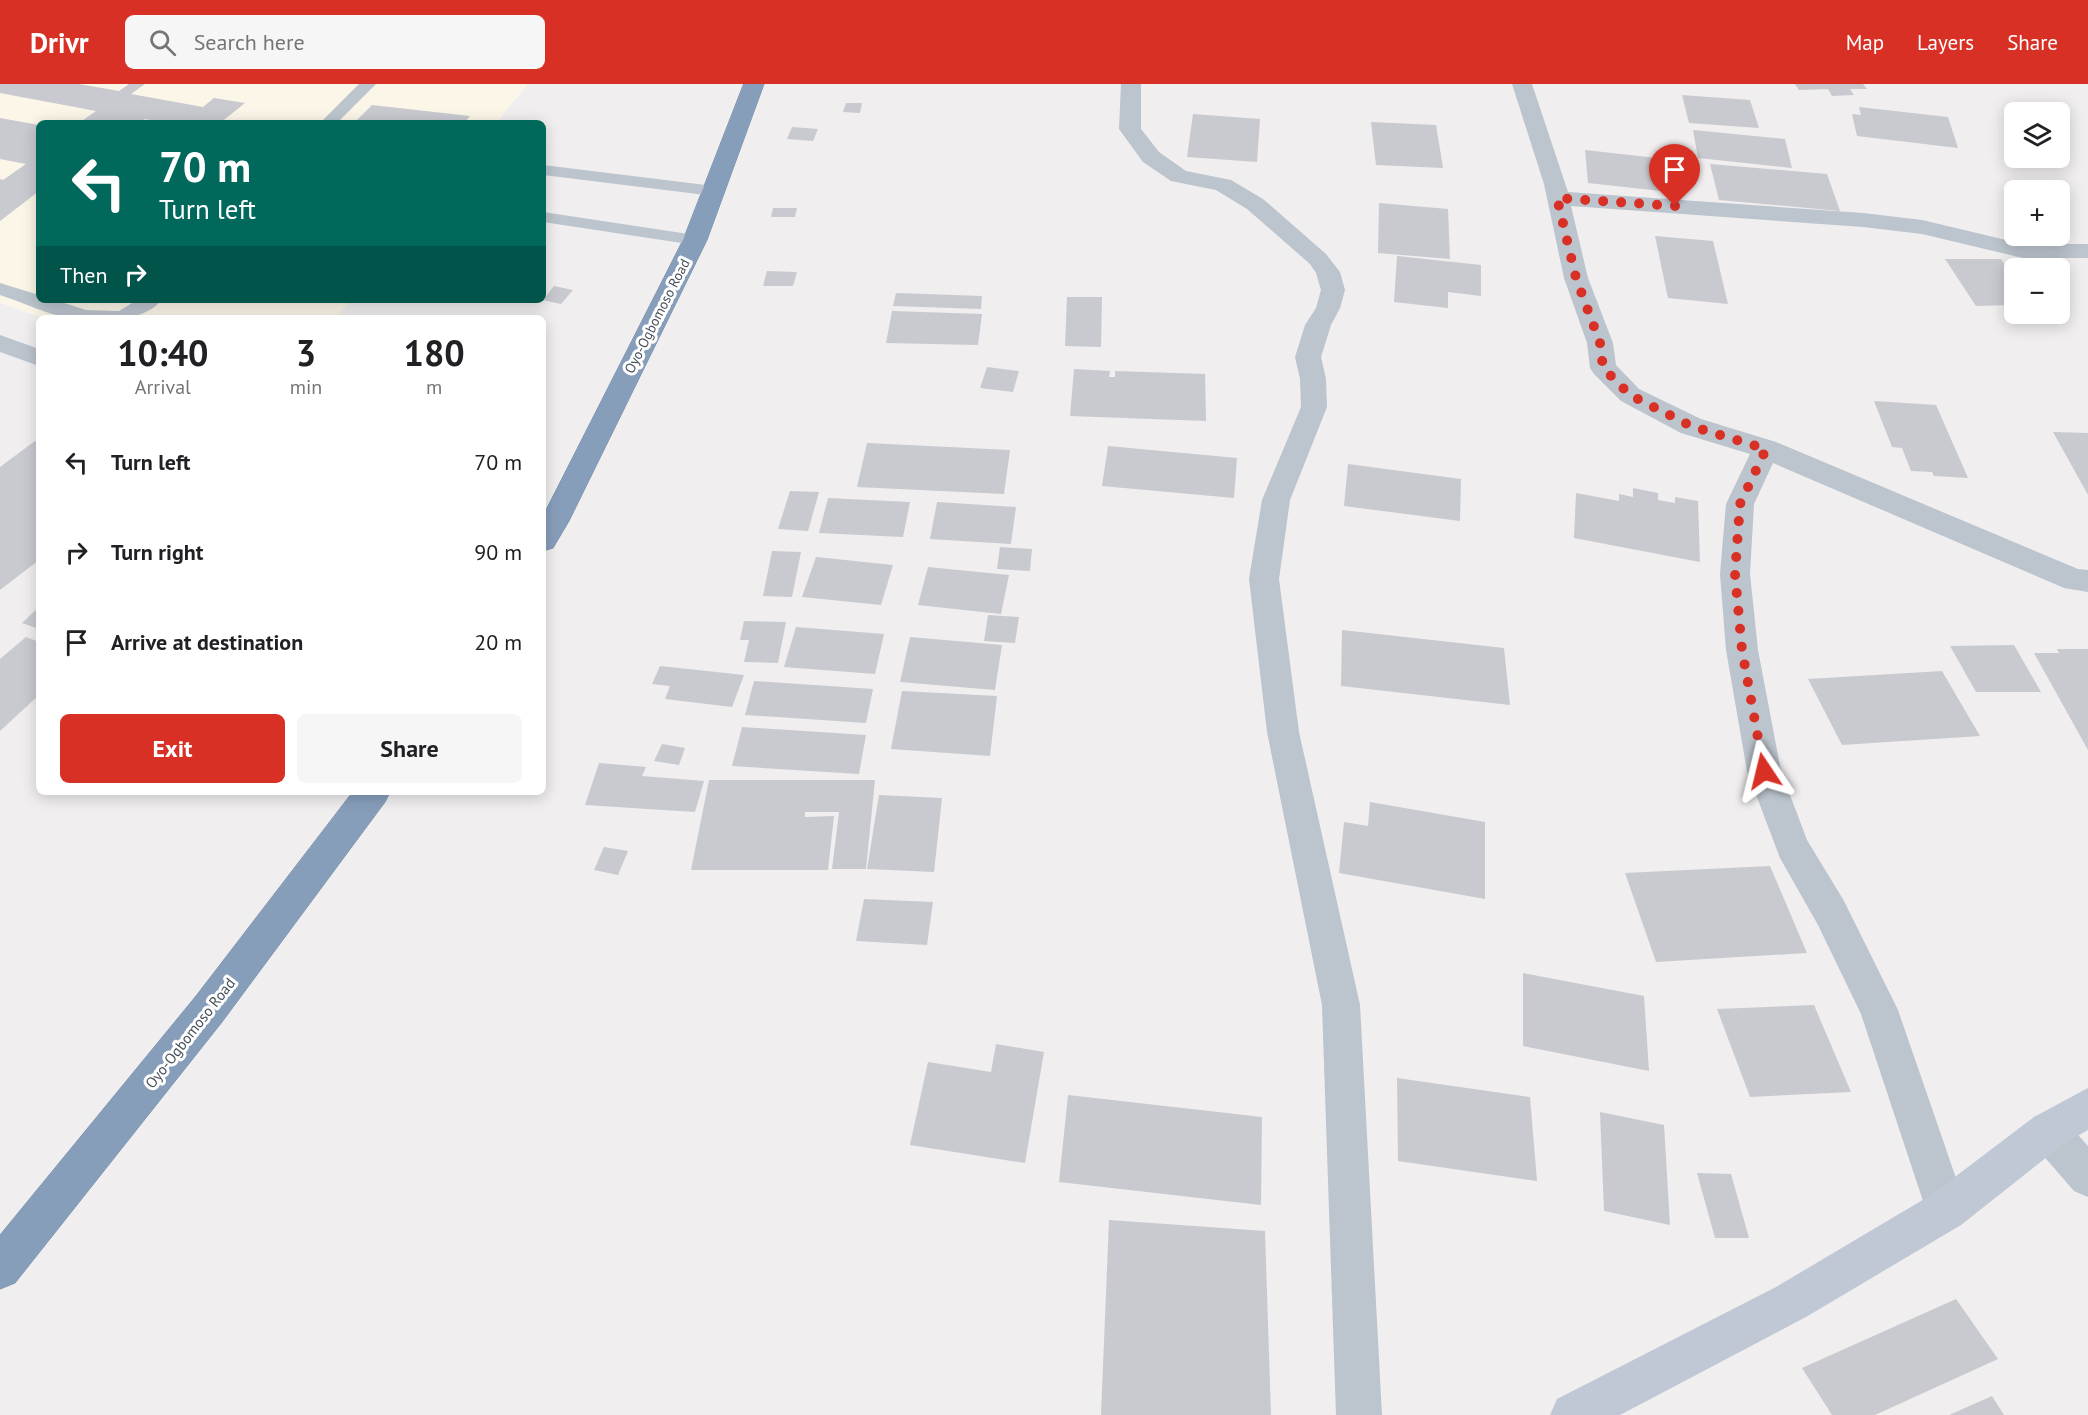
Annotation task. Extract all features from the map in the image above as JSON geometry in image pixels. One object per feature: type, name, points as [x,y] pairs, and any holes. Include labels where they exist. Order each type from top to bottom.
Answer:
[{"type":"highway","name":"Oyo-Ogbomoso Road","points":[[547,526],[695,240],[754,84]]},
{"type":"highway","name":"Oyo-Ogbomoso Road","points":[[0,1268],[209,1009],[371,795]]},
{"type":"street","points":[[1131,84],[1130,129],[1151,157],[1179,176],[1223,185],[1255,204],[1318,259],[1328,272],[1333,290],[1328,308],[1318,325],[1308,357],[1313,379],[1314,407],[1276,500],[1264,579],[1283,732],[1341,1005],[1359,1415]]},
{"type":"street","points":[[1522,84],[1557,198],[1576,278],[1600,343],[1603,368],[1630,395],[1691,426],[1766,449],[2075,580],[2088,581]]},
{"type":"street","points":[[1557,198],[1863,220],[1922,227],[2023,251],[2088,251]]},
{"type":"street","points":[[0,343],[36,357]]},
{"type":"street","points":[[1766,449],[1740,504],[1735,574],[1742,650],[1764,771],[1792,847],[1831,913],[1879,1011],[1946,1210]]},
{"type":"street","points":[[1573,1415],[1791,1302],[1946,1210],[2048,1131],[2088,1108]]},
{"type":"street","points":[[2048,1131],[2088,1177]]},
{"type":"lane","points":[[331,120],[368,84]]},
{"type":"lane","points":[[546,170],[714,191]]},
{"type":"lane","points":[[546,217],[695,240]]},
{"type":"lane","points":[[0,289],[36,300]]},
{"type":"lane","points":[[44,303],[82,315]]},
{"type":"lane","points":[[126,315],[146,303]]},
{"type":"shaded area","points":[[0,84],[528,84],[498,120],[36,120],[36,303],[348,303],[338,315],[36,316],[0,303]]},
{"type":"building","points":[[0,84],[79,84],[119,91],[129,84],[145,84],[131,94],[203,107],[214,98],[245,103],[224,120],[83,120],[96,111],[0,93]]},
{"type":"building","points":[[1795,84],[1863,84],[1867,89],[1850,89],[1854,95],[1832,96],[1828,89],[1799,90]]},
{"type":"building","points":[[1682,95],[1750,100],[1759,128],[1689,123]]},
{"type":"building","points":[[846,103],[862,103],[860,113],[843,112]]},
{"type":"building","points":[[372,105],[470,116],[467,120],[357,120]]},
{"type":"building","points":[[1859,107],[1948,117],[1958,148],[1857,136],[1852,114],[1861,115]]},
{"type":"building","points":[[1193,114],[1260,119],[1257,162],[1187,157]]},
{"type":"building","points":[[0,118],[36,124],[36,193],[0,221],[0,179],[3,180],[26,164],[0,159]]},
{"type":"building","points":[[1371,122],[1436,125],[1443,168],[1376,165]]},
{"type":"building","points":[[792,127],[818,129],[813,141],[787,139]]},
{"type":"building","points":[[1693,130],[1785,139],[1792,168],[1698,158]]},
{"type":"building","points":[[1585,150],[1666,159],[1670,192],[1588,183]]},
{"type":"building","points":[[1710,164],[1827,174],[1840,211],[1719,200]]},
{"type":"building","points":[[1379,203],[1448,209],[1450,259],[1378,253]]},
{"type":"building","points":[[773,208],[797,208],[795,217],[771,217]]},
{"type":"building","points":[[1655,236],[1713,241],[1728,304],[1668,298]]},
{"type":"building","points":[[1397,256],[1481,265],[1481,296],[1448,292],[1448,308],[1394,302]]},
{"type":"building","points":[[1945,259],[2001,259],[2004,263],[2004,305],[1976,306]]},
{"type":"building","points":[[767,271],[797,272],[793,286],[763,286]]},
{"type":"building","points":[[554,286],[573,290],[561,304],[546,301],[546,296]]},
{"type":"building","points":[[896,293],[982,296],[981,309],[893,306]]},
{"type":"building","points":[[1067,297],[1102,297],[1101,347],[1065,346]]},
{"type":"building","points":[[892,311],[982,314],[978,345],[886,343]]},
{"type":"building","points":[[987,367],[1019,371],[1013,392],[980,388]]},
{"type":"building","points":[[1074,369],[1110,371],[1109,377],[1115,377],[1115,371],[1205,374],[1206,421],[1070,416]]},
{"type":"building","points":[[1874,401],[1936,405],[1968,478],[1934,476],[1932,472],[1911,471],[1902,448],[1892,447]]},
{"type":"building","points":[[2053,432],[2088,433],[2088,495]]},
{"type":"building","points":[[36,442],[36,562],[0,590],[0,467]]},
{"type":"building","points":[[867,443],[1010,450],[1004,494],[857,487]]},
{"type":"building","points":[[1108,446],[1237,458],[1234,498],[1102,486]]},
{"type":"building","points":[[1348,464],[1461,479],[1460,521],[1344,506]]},
{"type":"building","points":[[1633,488],[1658,493],[1658,500],[1675,503],[1675,497],[1698,501],[1700,562],[1574,538],[1576,493],[1619,501],[1619,494],[1633,497]]},
{"type":"building","points":[[790,491],[819,492],[808,531],[778,529]]},
{"type":"building","points":[[828,498],[910,502],[903,537],[819,533]]},
{"type":"building","points":[[937,502],[1016,507],[1011,544],[930,539]]},
{"type":"building","points":[[1000,547],[1032,549],[1030,571],[997,569]]},
{"type":"building","points":[[772,551],[801,552],[792,597],[763,596]]},
{"type":"building","points":[[816,557],[893,565],[881,605],[802,597]]},
{"type":"building","points":[[928,567],[1009,575],[1001,614],[918,605]]},
{"type":"building","points":[[36,610],[36,628],[22,623]]},
{"type":"building","points":[[988,615],[1019,617],[1015,643],[984,641]]},
{"type":"building","points":[[744,621],[786,622],[778,663],[744,662],[749,640],[740,640]]},
{"type":"building","points":[[796,627],[884,634],[875,674],[784,667]]},
{"type":"building","points":[[1342,630],[1504,648],[1510,705],[1341,686]]},
{"type":"building","points":[[26,637],[36,641],[36,698],[0,731],[0,659]]},
{"type":"building","points":[[910,637],[1002,645],[995,690],[900,682]]},
{"type":"building","points":[[2014,645],[2041,692],[1976,692],[1950,646]]},
{"type":"building","points":[[2057,649],[2088,649],[2088,750],[2034,653],[2059,653]]},
{"type":"building","points":[[660,666],[744,675],[732,707],[665,699],[670,686],[652,684]]},
{"type":"building","points":[[1942,671],[1980,736],[1842,745],[1808,679]]},
{"type":"building","points":[[754,681],[873,689],[866,723],[745,715]]},
{"type":"building","points":[[902,691],[997,696],[990,756],[891,749]]},
{"type":"building","points":[[742,727],[866,735],[859,774],[732,766]]},
{"type":"building","points":[[662,744],[685,748],[679,765],[654,761]]},
{"type":"building","points":[[599,763],[646,767],[642,776],[704,781],[695,812],[585,805]]},
{"type":"building","points":[[709,780],[875,780],[866,869],[832,869],[839,812],[805,812],[805,817],[834,816],[828,870],[691,870]]},
{"type":"building","points":[[879,795],[942,798],[934,872],[867,869]]},
{"type":"building","points":[[1370,802],[1485,822],[1485,899],[1339,873],[1344,822],[1368,826]]},
{"type":"building","points":[[604,847],[628,851],[618,875],[594,870]]},
{"type":"building","points":[[1770,866],[1807,953],[1656,962],[1625,873]]},
{"type":"building","points":[[864,899],[933,902],[927,945],[856,941]]},
{"type":"building","points":[[1523,973],[1644,996],[1649,1071],[1523,1046]]},
{"type":"building","points":[[1814,1005],[1851,1092],[1750,1097],[1717,1009]]},
{"type":"building","points":[[996,1044],[1044,1052],[1025,1163],[910,1145],[928,1062],[991,1072]]},
{"type":"building","points":[[1397,1078],[1530,1097],[1537,1181],[1398,1161]]},
{"type":"building","points":[[1068,1095],[1262,1117],[1261,1205],[1059,1182]]},
{"type":"building","points":[[1600,1112],[1664,1125],[1670,1225],[1604,1211]]},
{"type":"building","points":[[1697,1173],[1731,1174],[1749,1238],[1715,1238]]},
{"type":"building","points":[[1109,1220],[1265,1231],[1271,1415],[1101,1415]]},
{"type":"building","points":[[1956,1299],[1998,1359],[1875,1415],[1832,1415],[1802,1368]]},
{"type":"building","points":[[1992,1396],[2004,1415],[1949,1415]]},
{"type":"route","points":[[1675,206],[1557,198],[1576,278],[1600,343],[1603,368],[1630,395],[1691,426],[1766,449],[1740,504],[1735,574],[1742,650],[1764,771]]}]
